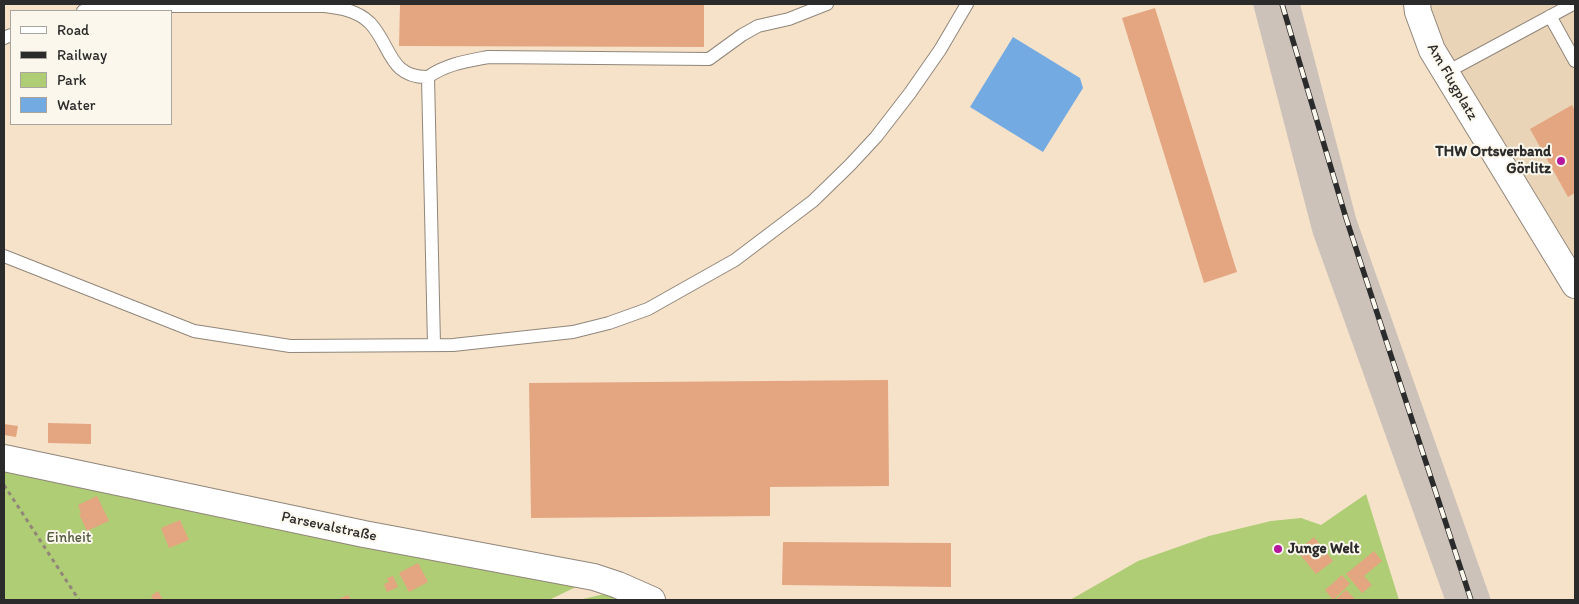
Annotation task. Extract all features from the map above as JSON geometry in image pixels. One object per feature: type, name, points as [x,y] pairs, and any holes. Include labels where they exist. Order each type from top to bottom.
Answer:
[{"type":"street","name":"Am Flugplatz","points":[[1417,4],[1418,12],[1432,50],[1575,285]]},
{"type":"street","name":"Parsevalstraße","points":[[4,458],[364,534],[594,577],[652,600]]},
{"type":"lane","points":[[88,10],[118,6],[324,6],[346,8],[370,23],[399,69],[410,75],[428,77],[436,71],[459,62],[488,57],[709,59],[758,26],[789,18],[827,4]]},
{"type":"lane","points":[[4,256],[194,331],[290,346],[453,344],[573,332],[609,323],[648,309],[735,260],[813,201],[876,137],[940,50],[967,4]]},
{"type":"lane","points":[[1445,73],[1572,4]]},
{"type":"lane","points":[[1550,16],[1575,61]]},
{"type":"lane","points":[[428,77],[434,344]]},
{"type":"path","points":[[4,485],[79,600]]},
{"type":"shaded area","points":[[1253,4],[1300,4],[1356,218],[1491,600],[1445,600],[1313,234]]},
{"type":"shaded area","points":[[1425,4],[1575,4],[1575,268],[1444,59]]},
{"type":"green space","name":"Einheit","points":[[4,463],[582,584],[549,600],[4,600]]},
{"type":"green space","name":"Junge Welt","points":[[1366,494],[1399,600],[1070,600],[1138,561],[1209,536],[1271,521],[1301,518],[1321,525]]},
{"type":"green space","points":[[609,593],[625,600],[581,600],[583,599]]},
{"type":"water","points":[[1013,37],[1080,78],[1083,88],[1043,152],[970,107]]},
{"type":"building","points":[[400,4],[704,4],[704,47],[399,46]]},
{"type":"building","points":[[1155,8],[1237,272],[1204,283],[1122,18]]},
{"type":"building","name":"THW Ortsverband Görlitz","points":[[1572,105],[1575,111],[1575,193],[1568,197],[1530,129]]},
{"type":"building","points":[[888,380],[889,486],[770,487],[770,516],[531,518],[529,383]]},
{"type":"building","points":[[48,423],[91,424],[91,444],[48,443]]},
{"type":"building","points":[[4,424],[18,426],[16,437],[4,435]]},
{"type":"building","points":[[97,496],[109,521],[87,531],[79,514],[81,513],[78,505]]},
{"type":"building","points":[[180,520],[189,540],[169,548],[161,528]]},
{"type":"building","points":[[1314,537],[1333,561],[1316,574],[1297,551]]},
{"type":"building","points":[[783,542],[951,543],[951,587],[782,585]]},
{"type":"building","points":[[1374,551],[1382,561],[1364,576],[1372,585],[1362,593],[1346,574]]},
{"type":"building","points":[[418,563],[428,582],[409,592],[399,573]]},
{"type":"building","points":[[1342,575],[1350,584],[1333,600],[1325,590]]},
{"type":"building","points":[[393,576],[398,587],[387,592],[384,584],[389,582],[387,578]]},
{"type":"building","points":[[1346,590],[1356,600],[1335,600]]},
{"type":"building","points":[[158,591],[163,600],[154,600],[151,596]]},
{"type":"building","points":[[348,595],[351,600],[337,600]]},
{"type":"railway","points":[[1282,4],[1346,218],[1471,600]]},
{"type":"place","name":"THW Ortsverband Görlitz","points":[[1561,161]]},
{"type":"place","name":"Junge Welt","points":[[1278,549]]}]
